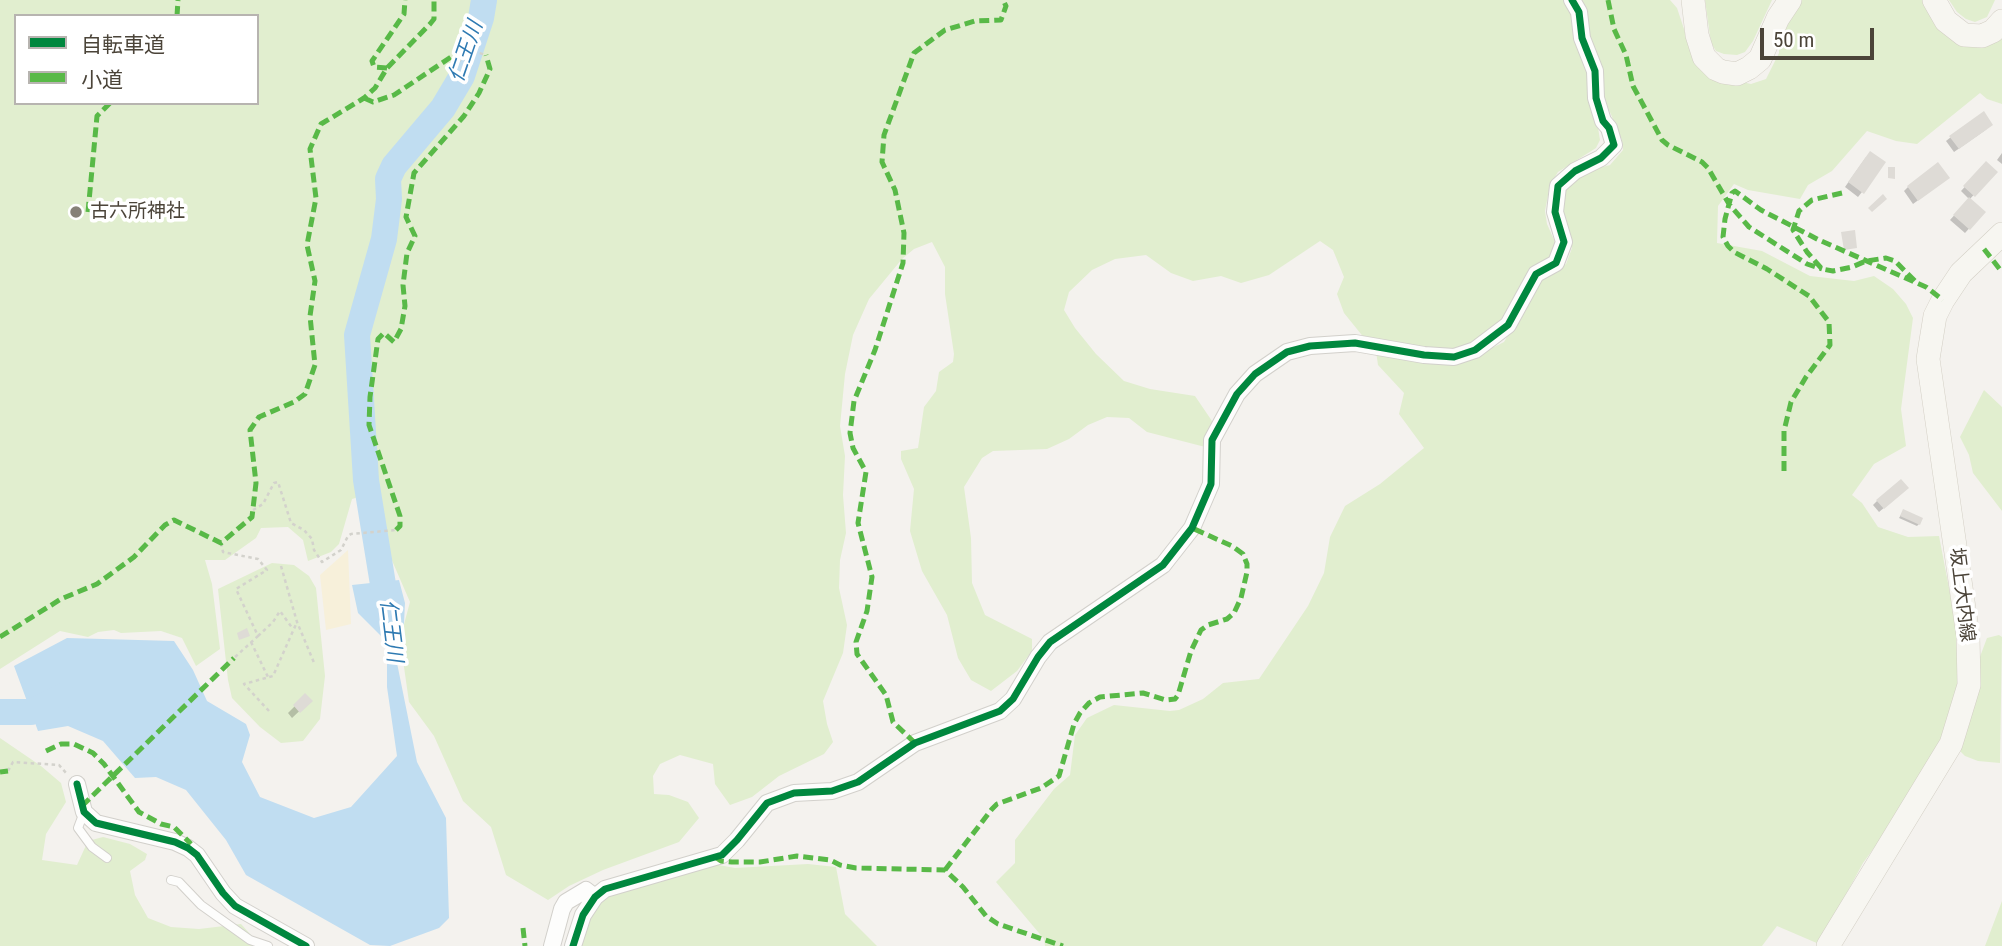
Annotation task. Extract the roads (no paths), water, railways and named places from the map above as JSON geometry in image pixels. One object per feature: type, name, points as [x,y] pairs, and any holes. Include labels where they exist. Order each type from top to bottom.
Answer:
[{"type":"main road","points":[[1693,0],[1697,35],[1704,57],[1716,69],[1737,74],[1760,59],[1778,18],[1790,0]]},
{"type":"main road","points":[[1934,0],[1946,20],[1964,35],[1982,36],[1993,31],[2002,21]]},
{"type":"main road","name":"坂上大内線","points":[[1828,946],[1951,744],[1969,685],[1968,636],[1928,359],[1935,316],[1943,300],[1961,272],[2002,234]]},
{"type":"street","points":[[573,946],[578,925],[595,897],[611,887],[654,877],[722,855],[767,803],[794,793],[832,791],[859,782],[915,743],[1000,711],[1013,699],[1050,642],[1163,565],[1192,528],[1211,484],[1212,440],[1237,394],[1255,374],[1287,352],[1310,346],[1355,343],[1424,355],[1454,357],[1475,350],[1508,325],[1536,274],[1556,263],[1564,242],[1555,212],[1558,186],[1575,171],[1601,158],[1614,145],[1596,98],[1595,71],[1582,38],[1579,12],[1573,0]]},
{"type":"street","points":[[77,784],[84,812],[96,823],[188,848],[197,855],[235,906],[306,946]]},
{"type":"street","points":[[552,946],[566,902],[586,890],[595,897]]},
{"type":"lane","points":[[84,812],[78,828],[92,847],[107,858]]},
{"type":"lane","points":[[171,880],[179,882],[201,905],[250,940],[268,946]]},
{"type":"water","points":[[399,580],[405,603],[404,623],[395,653],[417,762],[446,818],[449,918],[439,928],[390,946],[370,945],[246,875],[226,840],[186,790],[156,777],[135,778],[103,741],[68,726],[38,731],[14,666],[67,638],[174,641],[193,670],[207,701],[246,724],[250,735],[242,762],[260,797],[314,818],[351,807],[397,756],[387,687],[387,642],[358,613],[352,585]]},
{"type":"waterway","name":"仁王川","points":[[388,615],[366,480],[357,335],[384,239],[389,199],[388,179],[394,166],[443,108],[462,76],[481,18],[484,0]]},
{"type":"waterway","name":"仁王川","points":[[0,712],[31,712],[63,696]]},
{"type":"place","name":"古六所神社","points":[[76,212]]}]
